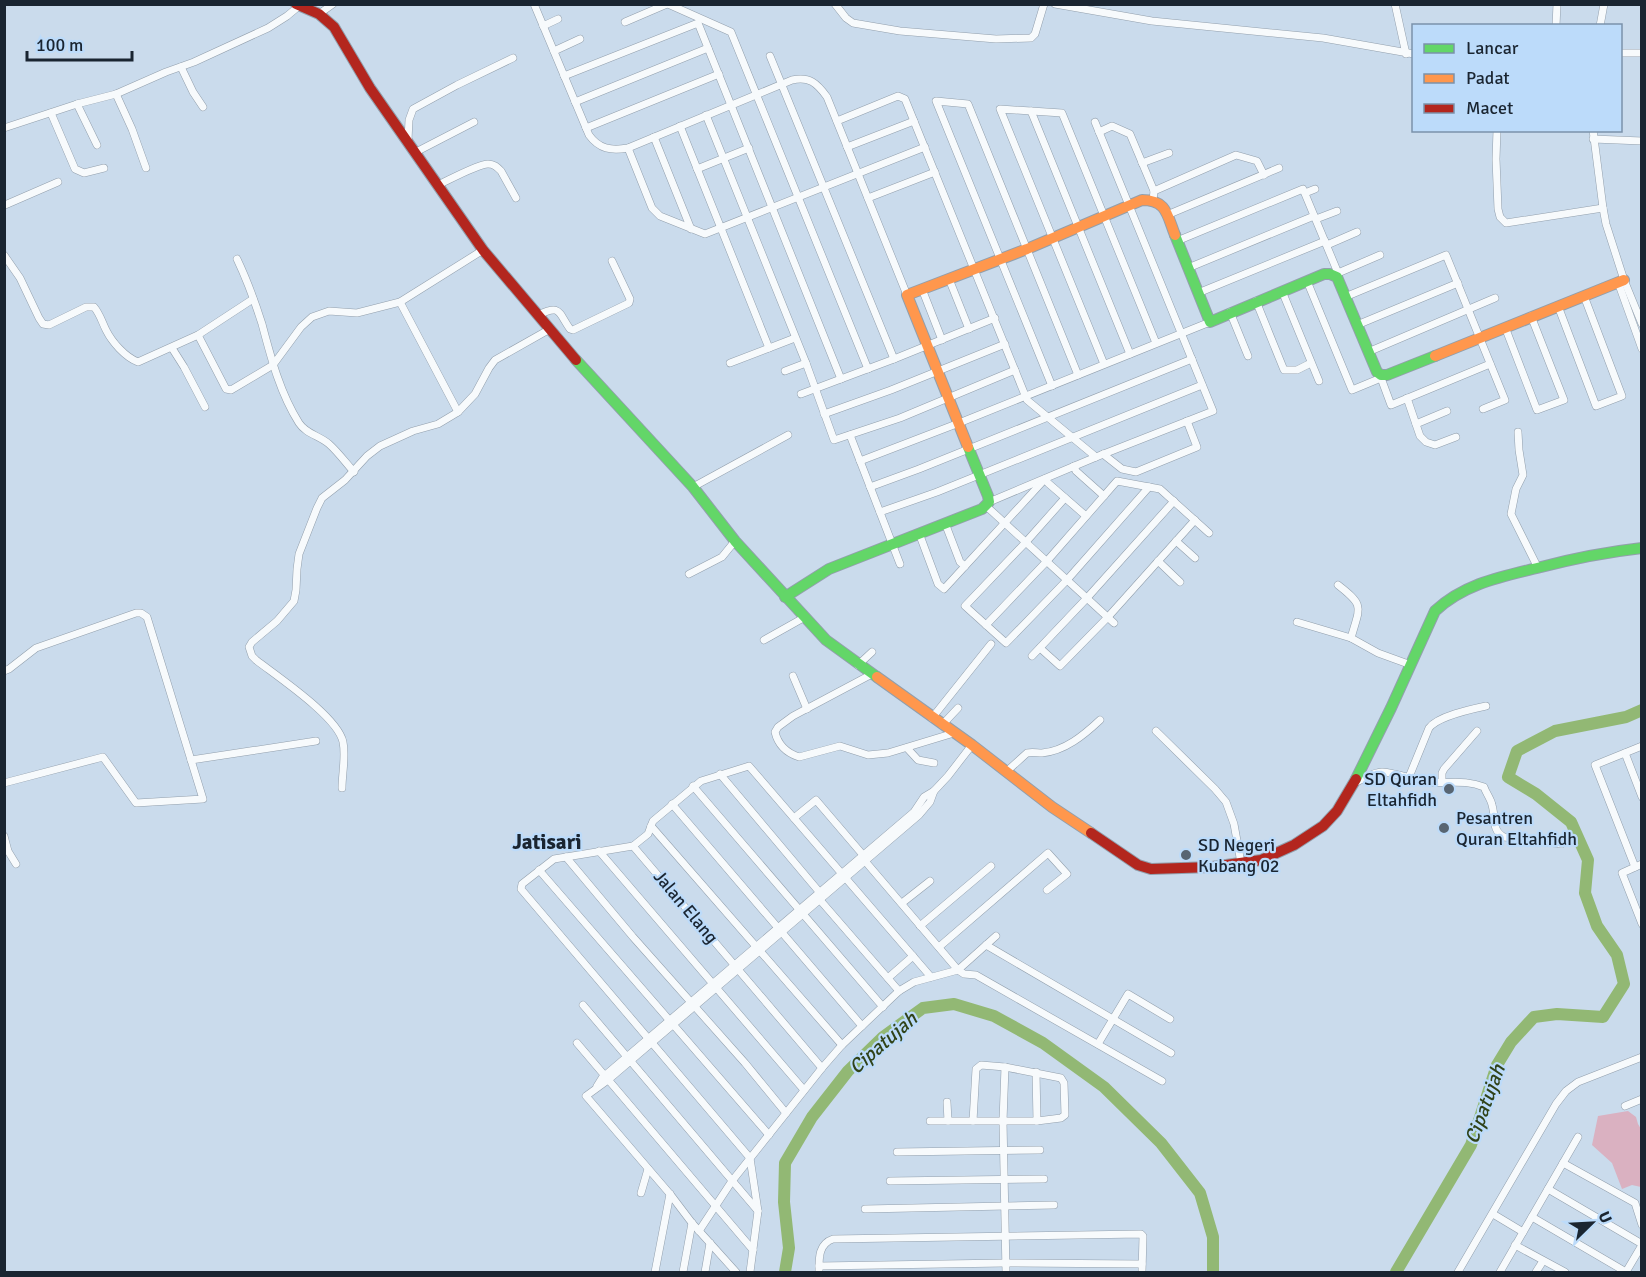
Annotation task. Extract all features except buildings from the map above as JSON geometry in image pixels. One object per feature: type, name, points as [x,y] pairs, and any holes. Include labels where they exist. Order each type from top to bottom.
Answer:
[{"type":"street","points":[[319,14],[333,4]]},
{"type":"street","points":[[534,4],[586,128],[594,142],[603,148],[616,150],[628,148],[801,78],[812,81],[821,88],[837,121],[980,475],[988,496],[987,504]]},
{"type":"street","points":[[625,22],[668,4],[731,32],[868,369]]},
{"type":"street","points":[[835,4],[853,23],[900,31],[996,39],[1031,38],[1035,34],[1044,4]]},
{"type":"street","points":[[1055,4],[1152,21],[1323,38],[1410,54],[1395,4]]},
{"type":"street","points":[[1556,24],[1557,4]]},
{"type":"street","points":[[1600,24],[1604,4]]},
{"type":"street","points":[[4,128],[116,94],[181,67],[258,33],[280,21],[298,5],[319,14],[337,30],[370,88],[483,250],[589,376],[693,488],[735,541],[826,640],[972,745],[1052,807],[1138,865],[1159,869],[1212,867],[1261,860],[1310,836],[1330,819],[1354,784],[1435,611],[1442,603],[1460,592],[1495,578],[1606,551],[1641,548]]},
{"type":"street","points":[[543,26],[558,19]]},
{"type":"street","points":[[564,76],[698,23],[772,206]]},
{"type":"street","points":[[554,51],[580,39]]},
{"type":"street","points":[[575,102],[708,48]]},
{"type":"street","points":[[1622,53],[1641,53]]},
{"type":"street","points":[[770,56],[894,359]]},
{"type":"street","points":[[408,140],[410,114],[417,107],[513,58]]},
{"type":"street","points":[[181,67],[203,107]]},
{"type":"street","points":[[586,128],[719,74]]},
{"type":"street","points":[[116,94],[146,168]]},
{"type":"street","points":[[837,121],[898,96],[905,99],[1027,400],[1071,437],[1099,456],[1122,469],[1136,472],[1197,447],[1187,421]]},
{"type":"street","points":[[1052,386],[936,101],[968,104],[1078,375]]},
{"type":"street","points":[[77,104],[97,146]]},
{"type":"street","points":[[732,105],[841,379]]},
{"type":"street","points":[[1104,364],[1000,109],[1062,113],[1156,343]]},
{"type":"street","points":[[1031,111],[1130,354]]},
{"type":"street","points":[[51,113],[75,169],[84,172],[104,168]]},
{"type":"street","points":[[706,116],[806,363],[834,440],[900,418],[1015,370]]},
{"type":"street","points":[[847,147],[914,120]]},
{"type":"street","points":[[416,152],[474,122]]},
{"type":"street","points":[[785,597],[829,569],[982,508],[1074,466],[1213,411],[1095,122]]},
{"type":"street","points":[[680,126],[769,348]]},
{"type":"street","points":[[1099,132],[1112,126],[1130,134],[1154,196],[1164,207],[1209,322]]},
{"type":"street","points":[[1497,132],[1498,209],[1500,217],[1506,223],[1603,208]]},
{"type":"street","points":[[1593,132],[1606,225],[1641,349]]},
{"type":"street","points":[[654,137],[691,229]]},
{"type":"street","points":[[1593,140],[1641,141]]},
{"type":"street","points":[[628,148],[656,213],[705,234],[925,147]]},
{"type":"street","points":[[697,169],[749,148]]},
{"type":"street","points":[[1142,163],[1169,153]]},
{"type":"street","points":[[907,295],[1027,249],[1154,196],[1236,155],[1257,160],[1264,175]]},
{"type":"street","points":[[438,185],[492,164],[501,171],[516,198]]},
{"type":"street","points":[[1167,215],[1279,168]]},
{"type":"street","points":[[868,198],[935,172]]},
{"type":"street","points":[[5,205],[58,182]]},
{"type":"street","points":[[1178,241],[1303,189],[1326,243],[1345,297],[1391,405],[1490,364]]},
{"type":"street","points":[[1305,193],[1315,189]]},
{"type":"street","points":[[1188,268],[1337,211]]},
{"type":"street","points":[[1198,293],[1357,232]]},
{"type":"street","points":[[198,335],[211,363],[228,390],[241,385],[273,364],[301,327],[318,314],[329,311],[357,313],[400,302],[483,250]]},
{"type":"street","points":[[4,255],[20,278],[43,324],[49,325],[92,306],[97,309],[109,335],[134,361],[141,362],[198,335],[253,299]]},
{"type":"street","points":[[860,461],[1052,386],[1324,274],[1338,275],[1380,255]]},
{"type":"street","points":[[1345,297],[1446,255],[1505,400],[1483,409]]},
{"type":"street","points":[[237,259],[253,299],[284,394],[300,426],[330,445],[354,472]]},
{"type":"street","points":[[538,315],[551,309],[556,310],[573,330],[629,303],[630,299],[612,261]]},
{"type":"street","points":[[949,279],[969,329]]},
{"type":"street","points":[[1307,281],[1352,390],[1621,281]]},
{"type":"street","points":[[1621,281],[1641,324]]},
{"type":"street","points":[[1357,326],[1458,283]]},
{"type":"street","points":[[922,289],[942,339]]},
{"type":"street","points":[[1282,291],[1319,381]]},
{"type":"street","points":[[1557,306],[1596,406],[1622,396],[1584,296]]},
{"type":"street","points":[[1368,352],[1496,298]]},
{"type":"street","points":[[400,302],[458,412]]},
{"type":"street","points":[[1256,302],[1284,370],[1297,370],[1311,363]]},
{"type":"street","points":[[1230,312],[1248,356]]},
{"type":"street","points":[[1505,327],[1537,410],[1564,399],[1531,316]]},
{"type":"street","points":[[801,394],[994,318]]},
{"type":"street","points":[[342,788],[344,748],[338,730],[326,716],[252,656],[249,649],[252,642],[277,621],[294,601],[297,561],[319,502],[324,496],[354,472],[367,456],[380,446],[413,431],[438,424],[458,412],[475,394],[495,360],[550,329]]},
{"type":"street","points":[[730,363],[795,338]]},
{"type":"street","points":[[824,414],[1005,344]]},
{"type":"street","points":[[172,348],[205,407]]},
{"type":"street","points":[[870,487],[1192,359]]},
{"type":"street","points":[[785,371],[806,363]]},
{"type":"street","points":[[880,512],[980,475],[1202,385]]},
{"type":"street","points":[[1407,398],[1420,436],[1426,442],[1435,445],[1456,437]]},
{"type":"street","points":[[1416,424],[1447,411]]},
{"type":"street","points":[[1518,432],[1523,475],[1516,489],[1511,514],[1538,568]]},
{"type":"street","points":[[693,488],[788,435]]},
{"type":"street","points":[[849,435],[900,564]]},
{"type":"street","points":[[1074,466],[1076,471],[1104,496]]},
{"type":"street","points":[[1045,478],[1086,516]]},
{"type":"street","points":[[919,533],[938,584],[944,589],[1045,478]]},
{"type":"street","points":[[986,625],[1047,561],[1117,481],[1160,489],[1209,533]]},
{"type":"street","points":[[1065,498],[965,606],[1006,643],[1067,580],[1149,487]]},
{"type":"street","points":[[1032,656],[1174,501]]},
{"type":"street","points":[[987,504],[1114,622]]},
{"type":"street","points":[[1040,648],[1060,666],[1108,617],[1195,520]]},
{"type":"street","points":[[945,523],[960,562],[965,566]]},
{"type":"street","points":[[689,574],[722,557],[735,541]]},
{"type":"street","points":[[1176,541],[1195,558]]},
{"type":"street","points":[[1158,561],[1180,582]]},
{"type":"street","points":[[1338,585],[1353,596],[1359,609],[1351,638]]},
{"type":"street","points":[[4,671],[36,648],[141,613],[147,617],[203,800],[136,803],[103,757],[4,783]]},
{"type":"street","points":[[764,640],[805,618]]},
{"type":"street","points":[[1297,622],[1351,638],[1378,653],[1411,665]]},
{"type":"street","points":[[932,717],[991,644]]},
{"type":"street","points":[[858,665],[872,652]]},
{"type":"street","points":[[872,674],[793,717],[775,730],[778,743],[797,757],[840,746],[868,755],[888,753],[954,733]]},
{"type":"street","points":[[793,676],[807,709]]},
{"type":"street","points":[[1409,777],[1434,722],[1486,706]]},
{"type":"street","points":[[942,725],[958,708]]},
{"type":"street","points":[[1006,772],[1027,753],[1045,752],[1074,741],[1100,720]]},
{"type":"street","points":[[1156,731],[1226,802],[1234,824],[1241,863]]},
{"type":"street","points":[[1442,782],[1444,769],[1477,731]]},
{"type":"street","points":[[191,760],[316,741]]},
{"type":"street","points":[[735,1272],[586,1096],[864,858],[914,812],[924,797],[934,791],[948,776],[972,745]]},
{"type":"street","points":[[1641,746],[1595,765],[1638,866],[1622,873],[1641,924]]},
{"type":"street","points":[[907,748],[918,760],[934,763]]},
{"type":"street","points":[[1624,753],[1641,797]]},
{"type":"street","points":[[750,1272],[758,1211],[750,1158],[521,889],[522,884],[554,859],[633,846],[648,834],[653,821],[701,780],[749,766],[931,977]]},
{"type":"street","points":[[1354,784],[1381,772],[1427,782],[1464,782],[1484,787],[1492,806],[1495,828],[1499,834],[1504,837],[1561,844]]},
{"type":"street","points":[[720,774],[899,991]]},
{"type":"street","points":[[693,786],[883,1007]]},
{"type":"street","points":[[794,818],[816,800],[958,970],[964,974],[976,975],[1162,1081]]},
{"type":"street","points":[[672,804],[862,1026]]},
{"type":"street","points":[[651,826],[843,1046]]},
{"type":"street","points":[[4,836],[8,851],[16,864]]},
{"type":"street","name":"Jalan Elang","points":[[633,846],[822,1068]]},
{"type":"street","points":[[599,851],[804,1090]]},
{"type":"street","points":[[939,947],[1048,853],[1066,874],[1047,890]]},
{"type":"street","points":[[566,857],[786,1113]]},
{"type":"street","points":[[920,926],[991,866]]},
{"type":"street","points":[[539,870],[769,1135]]},
{"type":"street","points":[[902,903],[930,880]]},
{"type":"street","points":[[699,1231],[732,1181],[804,1090],[862,1026],[899,991],[914,982],[958,970],[996,936]]},
{"type":"street","points":[[986,945],[1171,1053]]},
{"type":"street","points":[[888,978],[913,956]]},
{"type":"street","points":[[1098,1044],[1128,994],[1170,1019]]},
{"type":"street","points":[[583,1005],[758,1211]]},
{"type":"street","points":[[577,1043],[753,1250]]},
{"type":"street","points":[[1458,1272],[1556,1104],[1566,1091],[1578,1082],[1641,1057]]},
{"type":"street","points":[[930,1121],[973,1121],[1004,1120],[1037,1121],[1061,1118],[1065,1112],[1063,1080],[1059,1076],[981,1065],[976,1068],[973,1121]]},
{"type":"street","points":[[1005,1067],[1006,1272]]},
{"type":"street","points":[[1036,1072],[1037,1121]]},
{"type":"street","points":[[1625,1106],[1641,1099]]},
{"type":"street","points":[[947,1102],[948,1121]]},
{"type":"street","points":[[1500,1272],[1578,1137]]},
{"type":"street","points":[[897,1152],[1041,1150]]},
{"type":"street","points":[[1563,1163],[1635,1203],[1641,1225]]},
{"type":"street","points":[[641,1193],[648,1169]]},
{"type":"street","points":[[890,1181],[1044,1179]]},
{"type":"street","points":[[1532,1217],[1626,1272],[1641,1244],[1548,1189]]},
{"type":"street","points":[[655,1272],[670,1194]]},
{"type":"street","points":[[864,1209],[1054,1205]]},
{"type":"street","points":[[1493,1214],[1523,1232]]},
{"type":"street","points":[[683,1272],[692,1223]]},
{"type":"street","points":[[1142,1264],[1005,1263],[819,1269],[821,1247],[825,1242],[833,1239],[1142,1234],[1143,1236],[1142,1272]]},
{"type":"street","points":[[705,1272],[710,1244]]},
{"type":"street","points":[[1515,1245],[1564,1272]]},
{"type":"street","points":[[1536,1272],[1543,1261]]},
{"type":"shaded area","points":[[1628,1111],[1636,1117],[1641,1129],[1641,1187],[1632,1185],[1622,1189],[1612,1163],[1592,1145],[1598,1116]]},
{"type":"waterway","name":"Cipatujah","points":[[1396,1272],[1471,1145],[1497,1065],[1511,1042],[1534,1017],[1557,1014],[1603,1017],[1624,984],[1617,955],[1597,926],[1585,893],[1588,860],[1571,822],[1536,794],[1508,777],[1517,751],[1555,731],[1626,717],[1642,710]]},
{"type":"waterway","name":"Cipatujah","points":[[785,1272],[789,1248],[784,1202],[785,1163],[812,1117],[848,1071],[883,1037],[923,1008],[954,1004],[994,1016],[1043,1043],[1104,1087],[1161,1143],[1200,1193],[1213,1237],[1213,1272]]},
{"type":"traffic: fast","points":[[1175,235],[1210,322],[1324,274],[1330,274],[1337,277],[1377,372],[1387,375],[1435,356]]},
{"type":"traffic: fast","points":[[576,360],[693,487],[735,541],[826,640],[877,677]]},
{"type":"traffic: fast","points":[[785,597],[829,569],[982,509],[989,502],[988,496],[968,447]]},
{"type":"traffic: fast","points":[[1356,779],[1435,611],[1446,602],[1470,588],[1510,575],[1589,556],[1642,548]]},
{"type":"traffic: slow","points":[[968,447],[907,295],[1027,249],[1142,200],[1157,203],[1165,210],[1175,235]]},
{"type":"traffic: slow","points":[[1435,356],[1624,280]]},
{"type":"traffic: slow","points":[[877,677],[972,745],[1052,807],[1091,833]]},
{"type":"traffic: jam","points":[[296,4],[319,14],[334,27],[370,88],[483,250],[576,360]]},
{"type":"traffic: jam","points":[[1091,833],[1138,865],[1151,869],[1212,867],[1261,860],[1294,845],[1323,826],[1337,811],[1356,779]]},
{"type":"place","name":"SD Quran Eltahfidh","points":[[1449,789]]},
{"type":"place","name":"Pesantren Quran Eltahfidh","points":[[1444,828]]},
{"type":"place","name":"SD Negeri Kubang 02","points":[[1186,855]]},
{"type":"district","name":"Jatisari","points":[[547,842]]}]
